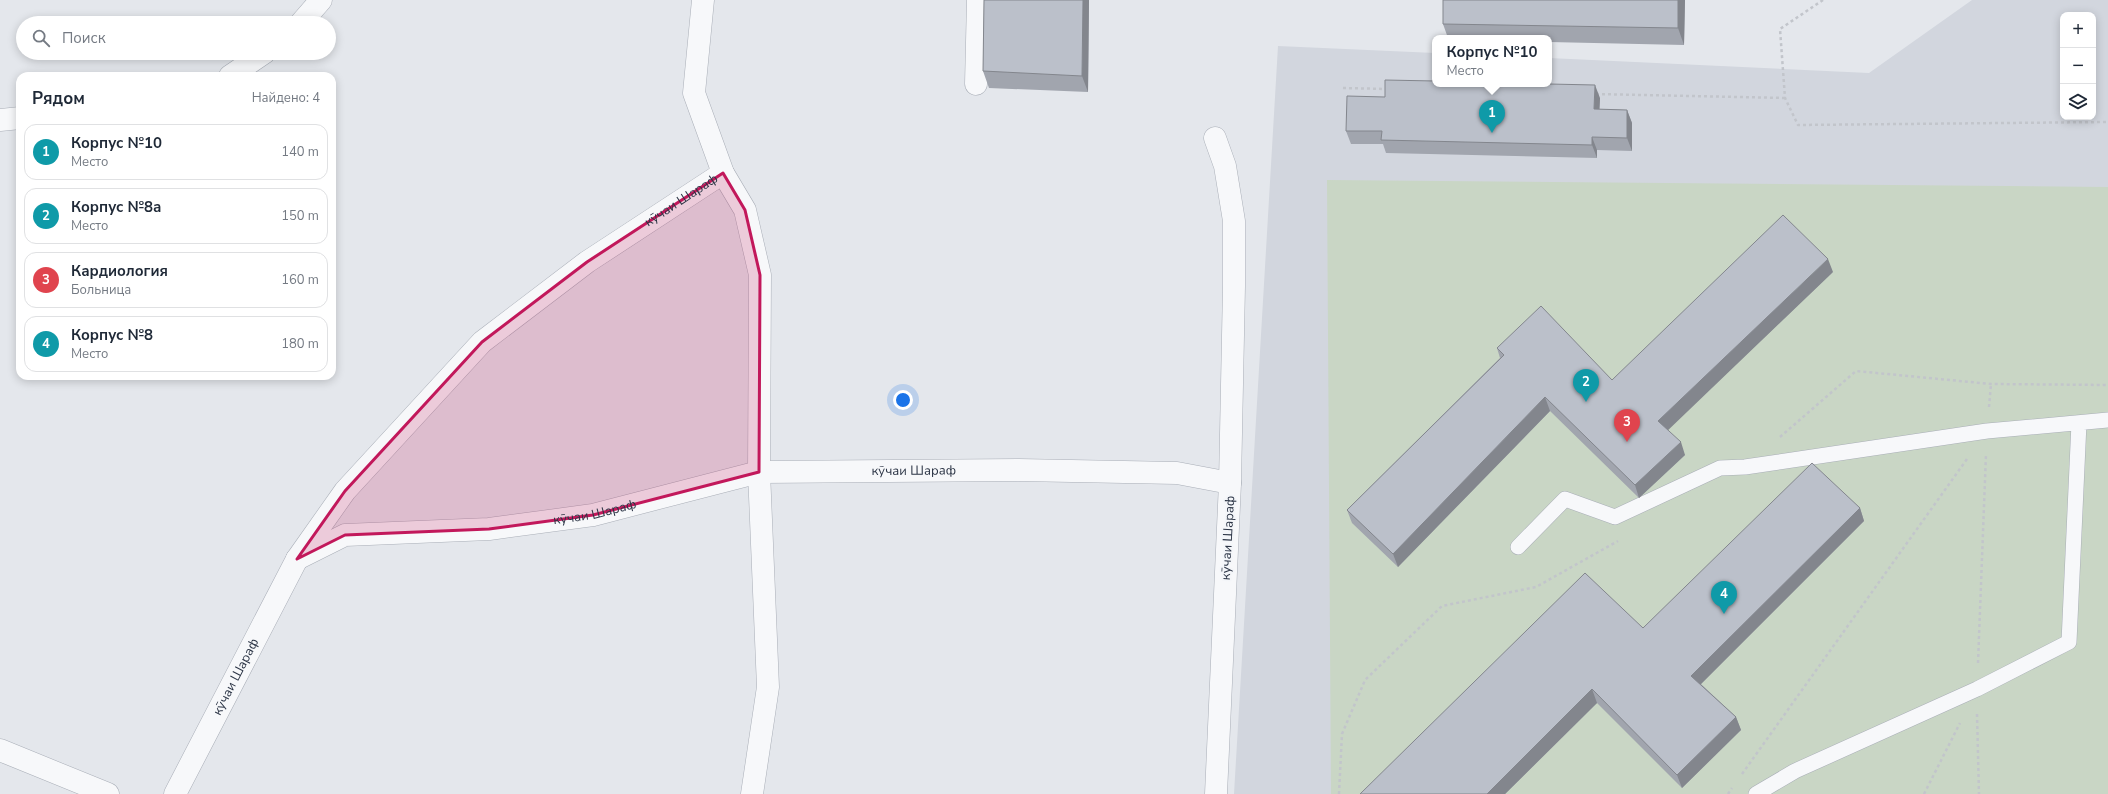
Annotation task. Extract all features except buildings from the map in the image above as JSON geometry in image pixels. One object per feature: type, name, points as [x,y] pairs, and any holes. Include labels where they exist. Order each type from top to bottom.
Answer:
[{"type":"street","points":[[307,16],[322,0]]},
{"type":"street","points":[[703,0],[694,93],[723,173],[745,210],[760,275],[759,472],[768,687],[752,794]]},
{"type":"street","points":[[976,84],[978,0]]},
{"type":"street","points":[[236,72],[254,60]]},
{"type":"street","points":[[0,120],[16,118]]},
{"type":"street","points":[[1215,138],[1225,166],[1234,221],[1230,483]]},
{"type":"street","name":"кӯчаи Шараф","points":[[175,794],[297,559],[345,491],[482,342],[587,262],[723,173]]},
{"type":"street","name":"кӯчаи Шараф","points":[[297,559],[345,535],[489,529],[593,515],[759,472],[1019,470],[1177,473],[1230,483],[1216,794]]},
{"type":"street","points":[[0,750],[108,794]]},
{"type":"lane","points":[[1518,547],[1565,499],[1615,517],[1720,468],[1745,467],[1987,431],[2108,420]]},
{"type":"lane","points":[[1756,794],[1795,771],[1977,689],[2069,642],[2079,423]]},
{"type":"path","points":[[1823,0],[1780,30],[1785,98],[1798,125],[2108,122]]},
{"type":"path","points":[[1343,88],[1390,89]]},
{"type":"path","points":[[1588,94],[1785,98]]},
{"type":"path","points":[[1979,794],[1977,689],[1987,431],[1991,384],[2108,385]]},
{"type":"path","points":[[1742,774],[1987,431]]},
{"type":"path","points":[[1924,794],[1977,689]]},
{"type":"path","points":[[1728,794],[1732,788]]},
{"type":"highlighted area","points":[[723,173],[745,210],[760,275],[759,472],[593,515],[489,529],[345,535],[297,559],[345,491],[482,342],[587,262]]},
{"type":"shaded area","points":[[1972,0],[2108,0],[2108,794],[1234,794],[1278,46],[1432,53],[1432,87],[1552,87],[1552,58],[1869,73]]},
{"type":"green space","points":[[1327,180],[2108,187],[2108,794],[1331,794]]},
{"type":"place","name":"Корпус №10","points":[[1492,133]]},
{"type":"place","name":"Корпус №8а","points":[[1586,402]]},
{"type":"place","name":"Кардиология","points":[[1627,442]]},
{"type":"place","name":"Корпус №8","points":[[1724,614]]}]
